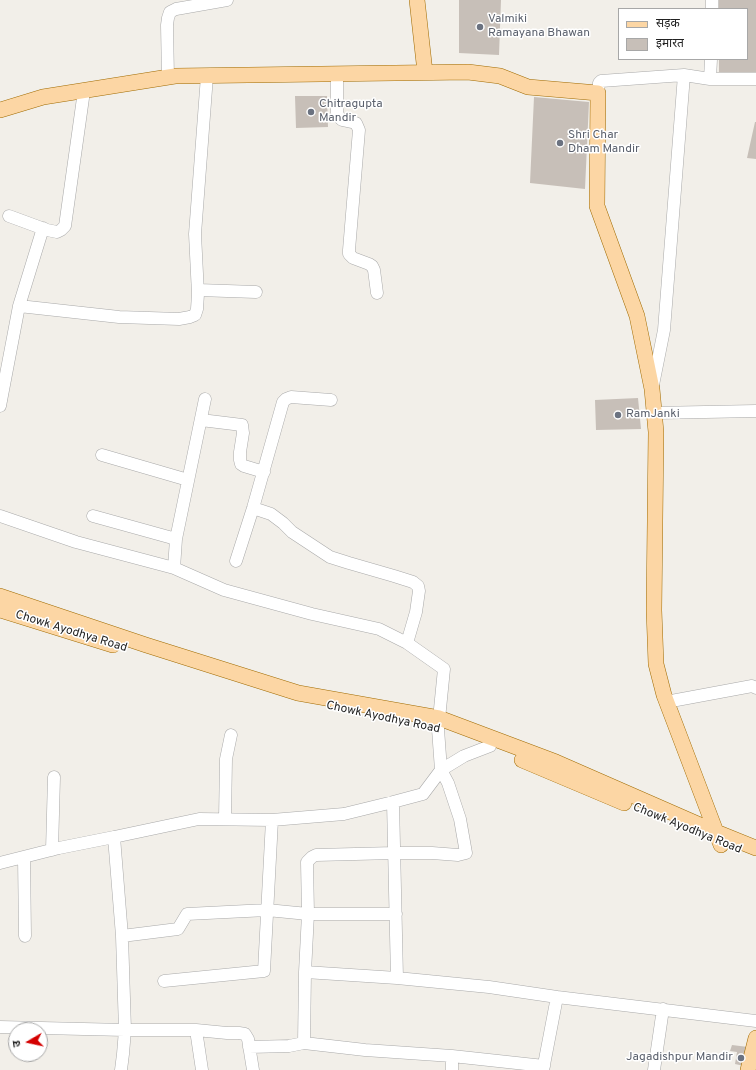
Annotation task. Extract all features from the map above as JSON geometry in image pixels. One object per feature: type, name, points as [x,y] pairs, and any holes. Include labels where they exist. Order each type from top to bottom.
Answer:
[{"type":"main road","points":[[417,0],[425,72]]},
{"type":"main road","points":[[0,110],[43,97],[168,78],[207,76],[468,72],[500,76],[528,87],[598,93],[597,206],[637,316],[652,389],[656,432],[654,602],[656,664],[666,702],[718,838]]},
{"type":"main road","points":[[0,596],[146,646],[298,693],[438,724],[556,762],[718,838],[756,848]]},
{"type":"main road","name":"Chowk Ayodhya Road","points":[[0,610],[289,699],[438,724],[718,838],[756,857]]},
{"type":"main road","points":[[748,1070],[756,1038]]},
{"type":"street","points":[[168,78],[167,25],[170,12],[176,9],[227,0]]},
{"type":"street","points":[[710,79],[711,60]]},
{"type":"street","points":[[337,74],[337,113],[342,120],[356,123],[359,130],[348,250],[349,254],[353,258],[372,266],[374,270],[376,293]]},
{"type":"street","points":[[652,389],[664,330],[684,75]]},
{"type":"street","points":[[598,93],[600,81],[684,75],[710,79],[756,79]]},
{"type":"street","points":[[19,306],[119,317],[179,318],[195,315],[197,309],[198,290],[194,234],[207,76]]},
{"type":"street","points":[[9,216],[56,232],[65,226],[84,91]]},
{"type":"street","points":[[0,406],[19,306],[43,228]]},
{"type":"street","points":[[198,290],[256,292]]},
{"type":"street","points":[[236,561],[264,472],[283,402],[291,397],[331,400]]},
{"type":"street","points":[[174,568],[176,539],[206,399]]},
{"type":"street","points":[[654,413],[756,411]]},
{"type":"street","points":[[201,420],[242,425],[243,433],[240,452],[241,464],[264,472]]},
{"type":"street","points":[[102,455],[188,480]]},
{"type":"street","points":[[253,508],[271,514],[284,523],[292,532],[330,557],[413,582],[418,586],[419,591],[416,612],[407,643]]},
{"type":"street","points":[[0,516],[76,542],[174,568],[224,590],[312,614],[379,629],[407,643],[444,669],[438,724],[441,770],[448,783],[460,819],[466,853],[458,855],[432,853],[316,855],[307,862],[308,914],[305,972],[304,1043]]},
{"type":"street","points":[[93,516],[176,539]]},
{"type":"street","points":[[666,702],[752,686],[756,688]]},
{"type":"street","points":[[225,820],[226,759],[231,735]]},
{"type":"street","points":[[0,864],[52,850],[199,819],[272,820],[344,814],[423,794],[441,770],[464,756],[490,746]]},
{"type":"street","points":[[52,850],[54,777]]},
{"type":"street","points":[[393,802],[397,978]]},
{"type":"street","points":[[164,981],[264,971],[272,820]]},
{"type":"street","points":[[114,837],[122,936],[125,1030],[121,1070]]},
{"type":"street","points":[[24,857],[25,936]]},
{"type":"street","points":[[122,936],[178,929],[187,914],[267,910],[308,914],[396,914]]},
{"type":"street","points":[[305,972],[397,978],[489,987],[557,997],[756,1021]]},
{"type":"street","points":[[249,1046],[289,1046],[304,1043],[365,1050],[452,1056],[544,1068],[557,997]]},
{"type":"street","points":[[654,1070],[664,1009]]},
{"type":"street","points":[[0,1027],[196,1030],[245,1034],[248,1039],[253,1070]]},
{"type":"street","points":[[196,1030],[202,1070]]},
{"type":"street","points":[[452,1056],[452,1070]]},
{"type":"building","name":"Valmiki Ramayana Bhawan","points":[[459,0],[501,0],[499,55],[459,53]]},
{"type":"building","points":[[719,0],[756,0],[756,72],[719,72],[719,60],[748,60],[748,8],[719,8]]},
{"type":"building","name":"Chitragupta Mandir","points":[[295,96],[327,96],[328,127],[296,128]]},
{"type":"building","name":"Shri Char Dham Mandir","points":[[534,97],[589,102],[585,189],[530,183]]},
{"type":"building","points":[[756,122],[756,159],[747,158]]},
{"type":"building","name":"RamJanki","points":[[638,398],[641,429],[596,430],[595,400]]},
{"type":"building","name":"Jagadishpur Mandir","points":[[732,1045],[748,1047],[744,1066],[735,1064],[737,1052],[730,1051]]},
{"type":"place","name":"Valmiki Ramayana Bhawan","points":[[480,27]]},
{"type":"place","name":"Chitragupta Mandir","points":[[311,112]]},
{"type":"place","name":"Shri Char Dham Mandir","points":[[560,143]]},
{"type":"place","name":"RamJanki","points":[[618,415]]},
{"type":"place","name":"Jagadishpur Mandir","points":[[741,1058]]}]
